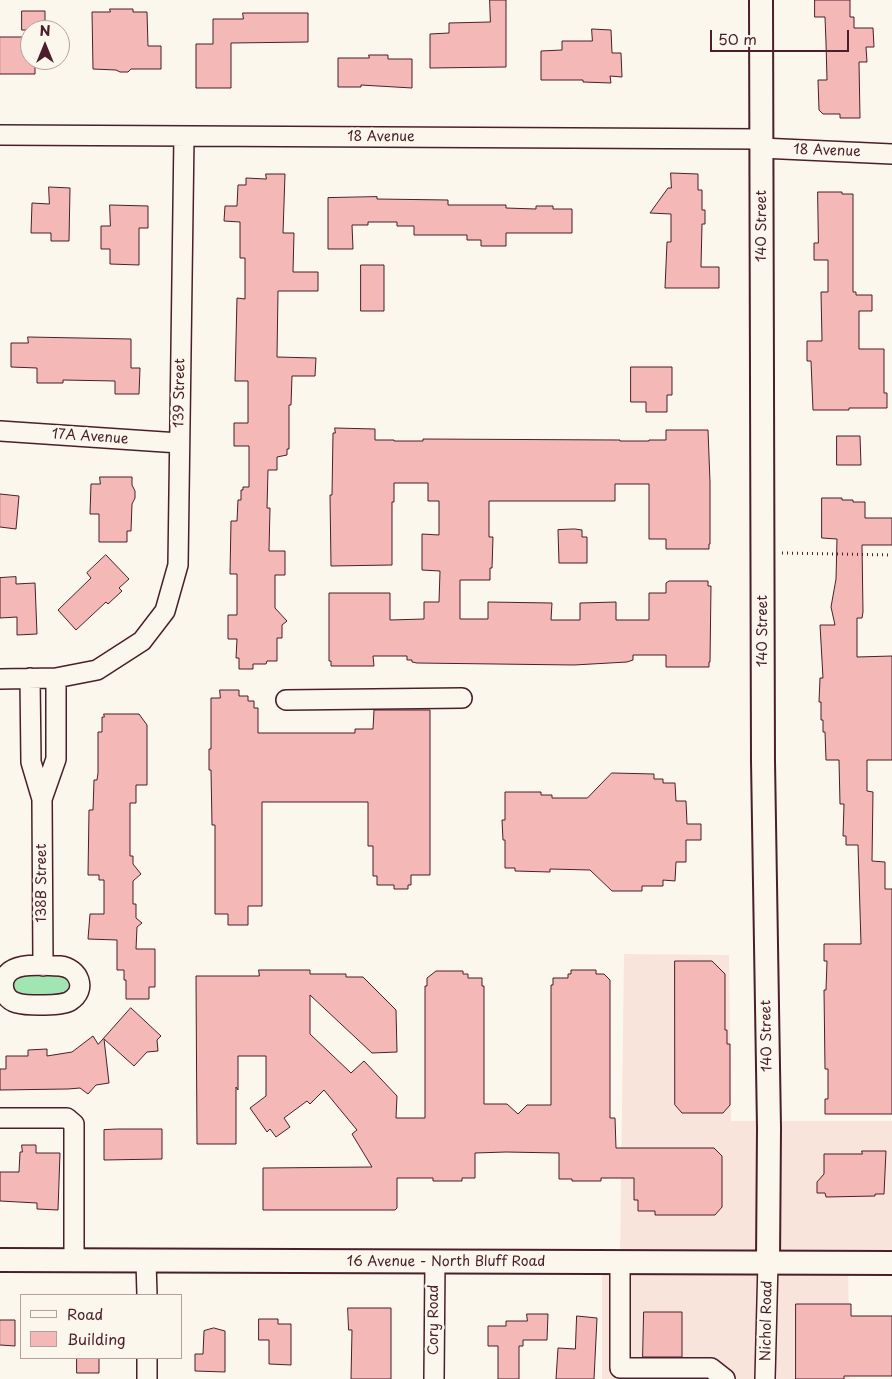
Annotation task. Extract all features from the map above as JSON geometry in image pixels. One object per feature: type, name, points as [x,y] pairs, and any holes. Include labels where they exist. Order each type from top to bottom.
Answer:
[{"type":"main road","name":"140 Street","points":[[761,0],[763,761],[769,1144],[768,1262]]},
{"type":"main road","name":"16 Avenue - North Bluff Road","points":[[0,1260],[892,1263]]},
{"type":"street","name":"18 Avenue","points":[[0,135],[761,144],[892,154]]},
{"type":"street","name":"139 Street","points":[[0,679],[56,678],[97,670],[142,641],[165,611],[178,565],[184,136]]},
{"type":"street","name":"17A Avenue","points":[[0,432],[179,443]]},
{"type":"street","name":"138B Street","points":[[30,678],[31,762],[42,799],[43,966]]},
{"type":"street","name":"138B Street","points":[[42,799],[56,759],[56,678]]},
{"type":"street","points":[[286,700],[462,698]]},
{"type":"street","points":[[0,1118],[67,1118],[74,1124],[74,1260]]},
{"type":"street","points":[[146,1261],[147,1294]]},
{"type":"street","name":"Cory Road","points":[[434,1379],[435,1262]]},
{"type":"street","points":[[620,1262],[620,1368],[711,1368],[724,1379]]},
{"type":"street","name":"Nichol Road","points":[[765,1379],[768,1262]]},
{"type":"street","points":[[147,1359],[147,1379]]},
{"type":"path","points":[[781,553],[892,555]]},
{"type":"shaded area","points":[[624,954],[729,955],[731,1121],[892,1121],[892,1263],[848,1263],[850,1379],[602,1379],[602,1262],[620,1262]]},
{"type":"green space","points":[[58,974],[64,976],[69,985],[68,990],[61,996],[28,996],[20,994],[15,990],[13,984],[17,975]]},
{"type":"building","points":[[490,0],[506,0],[506,67],[430,68],[430,34],[449,33],[449,23],[490,22]]},
{"type":"building","points":[[815,0],[850,0],[850,17],[854,17],[854,28],[873,28],[874,47],[866,47],[867,62],[859,62],[860,118],[840,118],[840,114],[823,114],[819,110],[818,80],[827,80],[826,43],[825,17],[815,17]]},
{"type":"building","points":[[110,9],[133,9],[133,12],[147,12],[148,46],[161,46],[161,69],[131,69],[128,72],[120,72],[116,70],[93,69],[92,12],[110,12]]},
{"type":"building","points":[[22,11],[45,11],[45,20],[22,20]]},
{"type":"building","points":[[243,13],[308,13],[308,42],[231,43],[231,88],[196,88],[196,44],[213,44],[213,19],[243,19]]},
{"type":"building","points":[[592,29],[611,30],[612,53],[621,53],[622,77],[610,76],[611,83],[583,82],[583,80],[541,80],[541,51],[562,50],[562,41],[592,41]]},
{"type":"building","points":[[0,37],[20,37],[20,70],[35,70],[35,74],[0,74]]},
{"type":"building","points":[[369,55],[388,55],[388,59],[412,59],[412,88],[361,85],[361,87],[338,87],[338,58],[369,58]]},
{"type":"building","points":[[671,173],[698,174],[698,190],[702,190],[702,210],[705,210],[705,224],[702,224],[701,267],[719,267],[719,288],[665,288],[667,242],[671,242],[671,214],[650,213],[668,188],[671,188]]},
{"type":"building","points":[[266,174],[285,174],[283,233],[294,233],[293,272],[318,272],[318,291],[278,291],[277,357],[316,358],[315,376],[292,376],[291,405],[289,405],[289,449],[287,449],[287,455],[277,457],[277,470],[268,470],[267,508],[270,508],[269,551],[285,551],[285,575],[275,575],[275,608],[287,621],[282,625],[282,638],[277,638],[277,661],[267,661],[266,664],[253,664],[253,669],[239,669],[239,658],[236,658],[237,639],[228,639],[228,615],[237,615],[237,574],[230,574],[231,521],[237,521],[238,500],[241,500],[241,490],[243,490],[243,487],[249,487],[249,446],[234,446],[234,423],[248,423],[248,381],[235,381],[237,298],[245,299],[245,258],[240,258],[240,222],[224,221],[225,206],[237,206],[238,185],[246,185],[246,178],[266,179]]},
{"type":"building","points":[[49,187],[70,188],[69,241],[51,241],[51,233],[31,233],[32,203],[49,204]]},
{"type":"building","points":[[818,192],[853,194],[853,292],[856,292],[856,295],[872,295],[872,311],[859,311],[859,349],[884,349],[884,393],[887,393],[887,408],[813,410],[811,361],[807,361],[807,341],[822,341],[821,292],[828,292],[828,260],[814,260],[814,243],[818,243]]},
{"type":"building","points":[[377,197],[377,199],[448,200],[448,205],[506,205],[506,208],[536,209],[536,206],[553,206],[553,209],[572,209],[572,233],[506,233],[506,246],[481,246],[481,240],[467,240],[467,235],[414,235],[414,226],[397,226],[397,222],[368,222],[368,225],[352,225],[353,249],[328,249],[328,198]]},
{"type":"building","points":[[110,205],[148,206],[148,228],[139,228],[139,265],[110,264],[110,249],[101,249],[101,226],[110,226]]},
{"type":"building","points":[[361,265],[384,265],[384,311],[361,311]]},
{"type":"building","points":[[28,337],[131,339],[131,368],[140,368],[139,394],[115,394],[115,381],[63,380],[63,383],[37,383],[37,368],[11,367],[11,343],[28,343]]},
{"type":"building","points":[[631,367],[672,367],[672,395],[667,395],[667,412],[646,412],[646,402],[631,402]]},
{"type":"building","points":[[335,428],[375,429],[375,440],[394,441],[423,441],[423,439],[649,441],[666,440],[666,430],[708,430],[710,482],[709,549],[666,549],[666,539],[649,539],[649,484],[615,484],[615,501],[489,501],[489,537],[493,537],[490,580],[460,580],[460,619],[488,619],[488,602],[552,603],[551,620],[580,620],[580,603],[616,602],[616,620],[649,620],[649,593],[666,593],[666,583],[669,581],[708,581],[708,586],[711,586],[709,667],[666,667],[666,655],[633,655],[633,660],[627,662],[574,665],[417,663],[407,660],[407,656],[373,656],[374,666],[331,666],[331,661],[329,661],[329,593],[390,593],[390,620],[424,619],[424,602],[439,602],[440,571],[422,570],[422,534],[439,535],[439,501],[428,501],[428,483],[394,483],[394,502],[392,502],[392,565],[331,566],[330,495],[332,495],[333,433],[335,433]]},
{"type":"building","points":[[837,436],[860,436],[861,465],[837,465]]},
{"type":"building","points":[[100,477],[132,477],[135,498],[132,504],[131,531],[127,531],[127,542],[99,542],[99,514],[90,514],[91,484],[100,484]]},
{"type":"building","points":[[0,494],[19,496],[16,529],[0,527]]},
{"type":"building","points":[[822,498],[842,498],[842,500],[853,500],[853,502],[865,502],[865,518],[892,518],[892,545],[862,545],[863,612],[862,618],[857,618],[857,657],[892,656],[892,760],[867,760],[867,791],[873,792],[872,861],[885,862],[885,889],[892,889],[892,1114],[825,1114],[825,1099],[828,1099],[828,1069],[825,1069],[824,990],[826,990],[827,961],[824,961],[824,944],[861,944],[858,845],[846,845],[846,836],[843,836],[844,804],[840,804],[839,760],[826,760],[825,732],[823,732],[823,720],[821,720],[821,702],[819,702],[820,678],[823,678],[820,625],[835,625],[831,607],[836,579],[837,539],[822,538]]},
{"type":"building","points":[[558,530],[582,530],[582,537],[587,537],[587,563],[559,563]]},
{"type":"building","points":[[106,555],[129,579],[119,588],[122,591],[108,604],[106,602],[76,630],[58,610],[91,578],[87,573]]},
{"type":"building","points":[[16,577],[16,584],[35,583],[37,634],[17,635],[17,617],[0,618],[0,578]]},
{"type":"building","points":[[220,690],[239,690],[239,696],[248,696],[248,701],[254,701],[254,708],[258,708],[258,733],[355,733],[355,729],[373,729],[374,710],[430,710],[430,875],[411,875],[411,885],[408,885],[408,889],[394,889],[394,885],[377,885],[377,876],[373,876],[373,846],[368,846],[368,802],[262,802],[262,906],[248,906],[248,925],[228,925],[228,914],[215,914],[215,825],[212,825],[209,749],[211,749],[211,698],[220,698]]},
{"type":"building","points":[[104,714],[139,714],[147,725],[147,785],[136,785],[136,803],[130,803],[130,856],[133,856],[133,864],[141,874],[133,881],[133,904],[136,904],[136,918],[142,923],[137,927],[136,949],[155,949],[155,987],[149,987],[149,999],[126,999],[124,970],[117,970],[117,940],[88,939],[90,914],[104,914],[104,880],[99,880],[99,875],[88,875],[89,810],[93,810],[94,780],[97,780],[98,773],[98,732],[102,732],[102,717],[104,717]]},
{"type":"building","points":[[612,773],[654,774],[654,779],[663,779],[663,783],[675,783],[676,801],[686,801],[687,824],[701,824],[701,840],[686,840],[686,862],[676,862],[675,881],[663,880],[663,886],[642,886],[642,891],[612,891],[590,870],[550,869],[550,872],[515,871],[515,868],[505,868],[505,840],[503,840],[502,820],[505,820],[505,792],[541,792],[541,795],[552,795],[552,798],[587,798]]},
{"type":"building","points":[[675,961],[712,961],[725,974],[725,1030],[727,1030],[727,1044],[730,1044],[730,1105],[723,1113],[682,1113],[675,1105]]},
{"type":"building","points":[[259,970],[310,970],[310,974],[346,974],[346,977],[363,977],[396,1010],[397,1052],[372,1053],[310,995],[310,1034],[351,1073],[364,1061],[397,1096],[396,1118],[425,1118],[425,986],[427,986],[427,978],[436,971],[463,971],[463,974],[468,974],[468,978],[482,978],[482,986],[484,986],[484,1104],[507,1104],[518,1114],[527,1105],[551,1105],[551,985],[553,985],[553,978],[568,978],[571,970],[596,970],[596,974],[604,974],[610,980],[610,1118],[615,1118],[616,1148],[714,1148],[722,1156],[722,1207],[715,1215],[655,1215],[655,1211],[638,1211],[638,1200],[634,1200],[634,1178],[601,1178],[601,1181],[559,1179],[559,1153],[506,1152],[475,1153],[475,1178],[462,1178],[462,1181],[433,1181],[433,1178],[397,1178],[397,1208],[395,1210],[263,1210],[263,1168],[372,1167],[352,1134],[357,1130],[324,1090],[310,1104],[307,1101],[284,1118],[290,1127],[276,1137],[270,1129],[267,1132],[250,1108],[266,1096],[266,1056],[238,1056],[236,1144],[197,1144],[196,976],[259,976]]},
{"type":"building","points":[[131,1008],[161,1036],[157,1040],[158,1051],[147,1052],[134,1066],[104,1039],[109,1083],[96,1085],[88,1094],[80,1088],[0,1090],[0,1069],[6,1069],[6,1056],[28,1056],[28,1050],[47,1049],[47,1056],[72,1052],[93,1036],[98,1044]]},
{"type":"building","points":[[162,1129],[162,1159],[104,1160],[104,1130]]},
{"type":"building","points":[[22,1145],[36,1145],[36,1153],[60,1153],[58,1210],[37,1209],[37,1203],[0,1201],[0,1172],[19,1172]]},
{"type":"building","points":[[862,1151],[886,1151],[884,1194],[875,1194],[875,1196],[826,1197],[825,1193],[817,1193],[817,1182],[824,1174],[824,1154],[862,1154]]},
{"type":"building","points":[[796,1304],[851,1304],[851,1316],[892,1316],[892,1376],[796,1379]]},
{"type":"building","points":[[348,1308],[391,1308],[391,1379],[351,1379],[352,1330],[349,1330]]},
{"type":"building","points":[[644,1312],[682,1312],[682,1357],[643,1357]]},
{"type":"building","points":[[527,1314],[548,1314],[547,1340],[523,1340],[523,1346],[519,1346],[519,1379],[498,1379],[498,1346],[488,1346],[488,1326],[506,1326],[506,1321],[527,1321]]},
{"type":"building","points":[[577,1316],[597,1318],[594,1379],[556,1379],[558,1348],[575,1349]]},
{"type":"building","points":[[259,1319],[278,1319],[278,1324],[291,1324],[291,1365],[269,1364],[269,1340],[259,1340]]},
{"type":"building","points":[[0,1320],[15,1320],[15,1346],[0,1345]]},
{"type":"building","points":[[214,1328],[225,1331],[225,1372],[195,1371],[195,1354],[203,1354],[204,1331]]},
{"type":"building","points":[[77,1359],[99,1359],[99,1373],[77,1373]]}]
